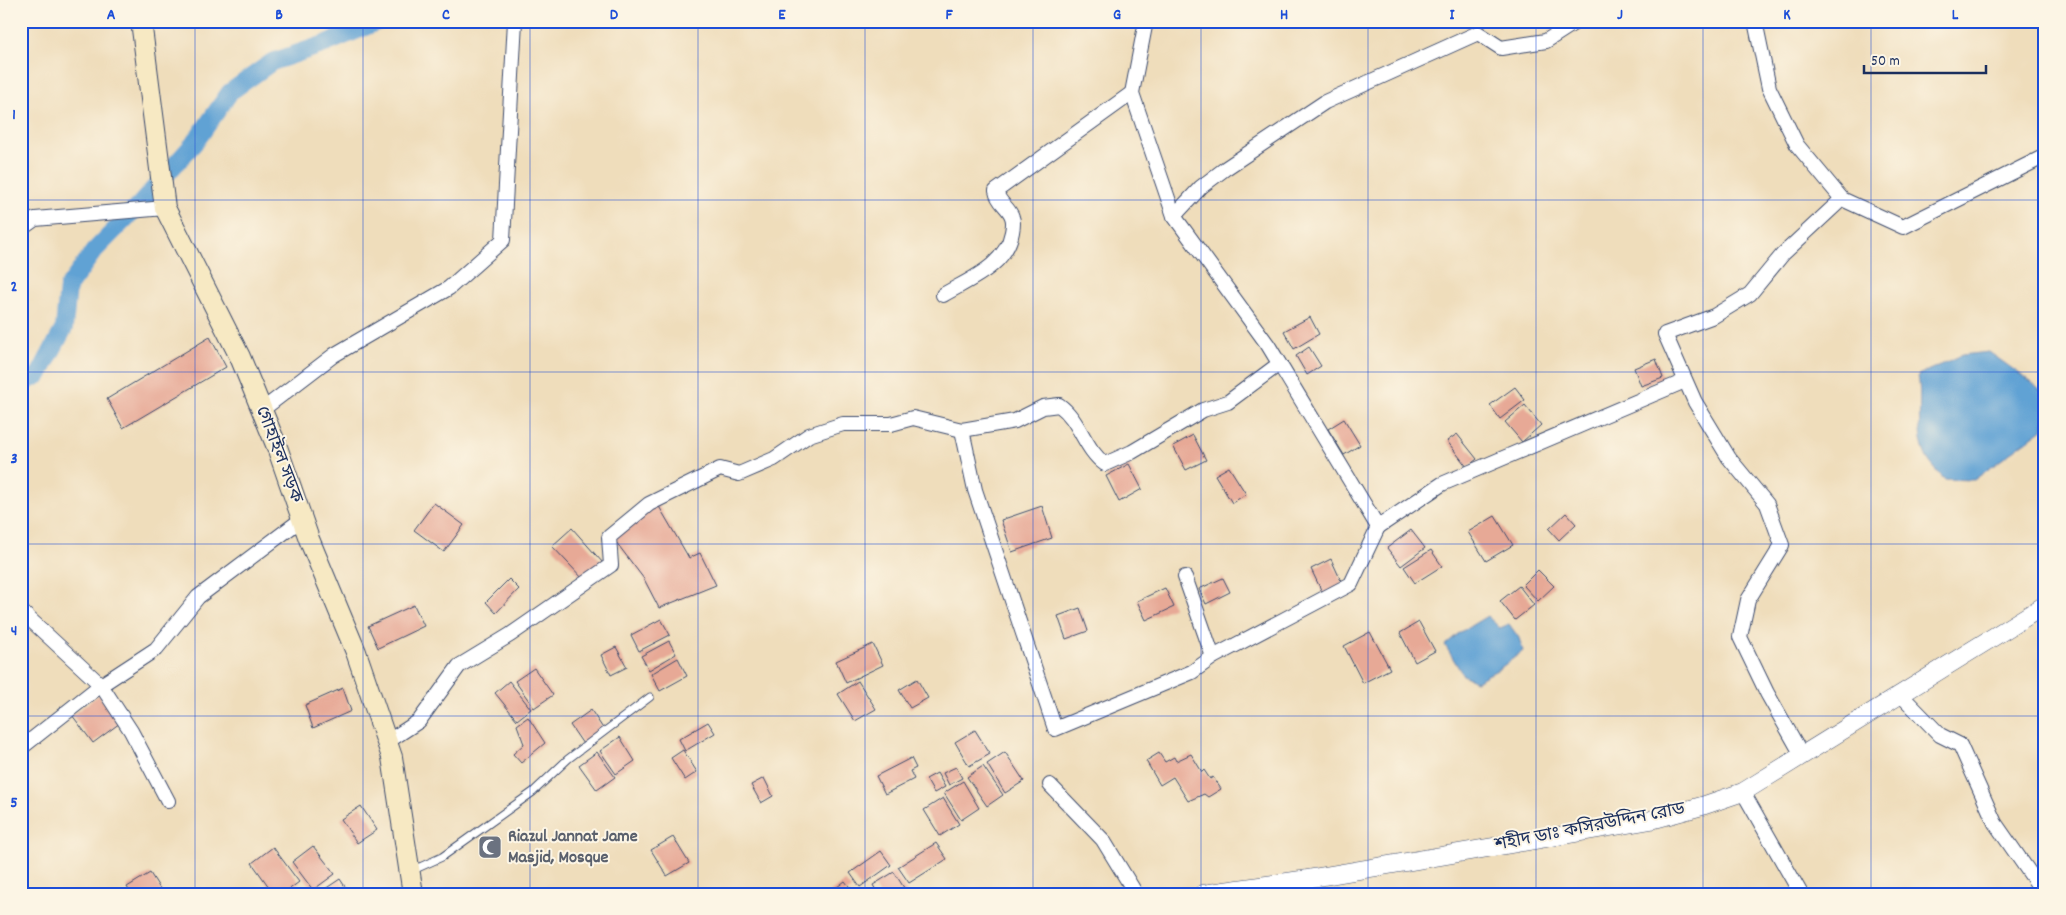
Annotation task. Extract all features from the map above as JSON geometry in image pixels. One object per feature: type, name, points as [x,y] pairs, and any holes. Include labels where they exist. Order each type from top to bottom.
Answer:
[{"type":"main road","name":"গোহাইল সড়ক","points":[[141,21],[164,200],[240,357],[262,410],[302,519],[356,652],[392,757],[411,888]]},
{"type":"street","points":[[262,410],[334,355],[449,288],[503,240],[515,21]]},
{"type":"street","points":[[1146,21],[1132,93],[1174,216],[1268,345],[1378,527]]},
{"type":"street","points":[[1174,216],[1201,187],[1226,168],[1325,102],[1478,33],[1501,48],[1546,40],[1577,21]]},
{"type":"street","points":[[1756,21],[1769,88],[1797,145],[1842,199],[1902,227],[2045,156]]},
{"type":"street","points":[[943,295],[996,263],[1010,245],[1014,224],[1012,215],[997,199],[996,191],[1132,93]]},
{"type":"street","points":[[1802,755],[1767,693],[1740,637],[1748,600],[1782,545],[1767,504],[1729,458],[1695,402],[1665,334],[1714,316],[1750,294],[1783,254],[1842,199]]},
{"type":"street","points":[[21,229],[35,219],[145,209],[164,200]]},
{"type":"street","points":[[386,742],[419,721],[459,666],[510,635],[611,565],[609,538],[649,504],[720,469],[739,474],[774,459],[809,434],[843,424],[891,424],[913,418],[962,430],[1015,421],[1043,408],[1059,405],[1067,411],[1094,455],[1105,464],[1132,452],[1203,410],[1228,402],[1279,364]]},
{"type":"street","points":[[962,430],[974,490],[1055,730],[1192,672],[1212,657],[1351,584],[1378,527],[1442,484],[1686,381]]},
{"type":"street","points":[[21,748],[101,685],[156,649],[198,597],[302,519]]},
{"type":"street","points":[[1185,577],[1212,657]]},
{"type":"street","name":"শহীদ ডাঃ কসিরউদ্দিন রোড","points":[[1203,894],[1301,880],[1651,820],[1743,792],[2045,605]]},
{"type":"street","points":[[21,611],[101,685],[131,731],[168,801]]},
{"type":"street","points":[[1902,695],[1940,735],[1960,745],[1995,823],[2036,882],[2045,891]]},
{"type":"street","points":[[1050,784],[1103,840],[1136,894]]},
{"type":"street","points":[[1743,792],[1801,894]]},
{"type":"lane","points":[[411,888],[442,857],[533,792],[568,759],[650,697]]},
{"type":"water","points":[[1989,352],[2031,382],[2045,395],[2044,428],[1974,480],[1944,479],[1929,461],[1923,448],[1920,427],[1918,375],[1962,355]]},
{"type":"water","points":[[1487,616],[1500,628],[1509,624],[1519,638],[1523,651],[1499,669],[1476,681],[1463,675],[1445,645],[1459,633]]},
{"type":"building","points":[[1310,317],[1319,334],[1294,349],[1284,331]]},
{"type":"building","points":[[210,337],[226,367],[123,428],[107,399]]},
{"type":"building","points":[[1309,347],[1321,366],[1307,375],[1296,356]]},
{"type":"building","points":[[1656,359],[1663,378],[1641,386],[1634,368]]},
{"type":"building","points":[[1515,387],[1525,400],[1500,419],[1490,405]]},
{"type":"building","points":[[1525,405],[1541,425],[1522,442],[1505,422]]},
{"type":"building","points":[[1344,419],[1360,445],[1344,455],[1328,429]]},
{"type":"building","points":[[1457,434],[1477,459],[1467,467],[1447,441]]},
{"type":"building","points":[[1193,435],[1206,460],[1186,470],[1173,446]]},
{"type":"building","points":[[1129,464],[1142,489],[1119,502],[1106,476]]},
{"type":"building","points":[[1229,467],[1246,494],[1232,503],[1215,475]]},
{"type":"building","points":[[434,503],[464,525],[444,552],[414,530]]},
{"type":"building","points":[[657,503],[689,558],[700,553],[716,585],[659,608],[644,579],[613,538]]},
{"type":"building","points":[[1042,506],[1052,538],[1012,552],[1001,520]]},
{"type":"building","points":[[1566,513],[1576,524],[1559,540],[1549,529]]},
{"type":"building","points":[[1495,516],[1513,545],[1486,561],[1468,532]]},
{"type":"building","points":[[572,528],[603,563],[584,580],[552,546]]},
{"type":"building","points":[[1411,530],[1425,548],[1401,566],[1387,548]]},
{"type":"building","points":[[1431,550],[1442,566],[1415,583],[1404,567]]},
{"type":"building","points":[[1331,559],[1343,585],[1323,594],[1311,569]]},
{"type":"building","points":[[1538,570],[1554,586],[1538,601],[1523,585]]},
{"type":"building","points":[[1223,578],[1230,592],[1206,604],[1199,589]]},
{"type":"building","points":[[509,579],[519,589],[496,613],[486,602]]},
{"type":"building","points":[[1519,586],[1534,605],[1515,620],[1500,601]]},
{"type":"building","points":[[1165,588],[1174,607],[1146,620],[1137,601]]},
{"type":"building","points":[[414,605],[424,626],[378,648],[368,626]]},
{"type":"building","points":[[1080,608],[1088,631],[1066,639],[1058,616]]},
{"type":"building","points":[[661,619],[670,635],[639,651],[631,635]]},
{"type":"building","points":[[1419,622],[1435,651],[1415,662],[1400,633]]},
{"type":"building","points":[[1370,632],[1390,669],[1363,683],[1344,646]]},
{"type":"building","points":[[669,641],[676,654],[649,670],[641,656]]},
{"type":"building","points":[[873,644],[883,665],[846,683],[836,661]]},
{"type":"building","points":[[616,647],[627,667],[611,675],[601,655]]},
{"type":"building","points":[[678,658],[687,676],[660,691],[651,674]]},
{"type":"building","points":[[534,668],[553,695],[534,708],[515,681]]},
{"type":"building","points":[[917,679],[928,698],[910,708],[899,690]]},
{"type":"building","points":[[509,681],[531,709],[517,720],[495,693]]},
{"type":"building","points":[[858,681],[876,709],[855,721],[838,694]]},
{"type":"building","points":[[343,688],[351,711],[313,728],[305,705]]},
{"type":"building","points":[[99,695],[120,723],[93,743],[72,715]]},
{"type":"building","points":[[591,710],[604,730],[583,744],[570,725]]},
{"type":"building","points":[[528,717],[545,743],[521,763],[513,754],[524,744],[517,725]]},
{"type":"building","points":[[708,722],[715,733],[685,751],[679,739]]},
{"type":"building","points":[[975,730],[990,754],[969,766],[955,742]]},
{"type":"building","points":[[620,737],[635,761],[616,774],[600,751]]},
{"type":"building","points":[[683,750],[697,772],[685,780],[671,758]]},
{"type":"building","points":[[597,752],[615,777],[597,790],[579,765]]},
{"type":"building","points":[[1005,752],[1024,781],[1005,793],[987,764]]},
{"type":"building","points":[[1159,753],[1165,762],[1174,757],[1176,761],[1191,754],[1202,772],[1204,770],[1210,779],[1213,777],[1221,789],[1208,797],[1204,794],[1188,801],[1173,777],[1160,785],[1146,761]]},
{"type":"building","points":[[911,758],[916,768],[910,771],[914,779],[885,794],[876,776]]},
{"type":"building","points":[[983,766],[1003,795],[987,806],[967,777]]},
{"type":"building","points":[[956,767],[962,778],[949,785],[943,773]]},
{"type":"building","points":[[937,773],[945,787],[934,793],[926,779]]},
{"type":"building","points":[[764,778],[773,796],[761,803],[751,785]]},
{"type":"building","points":[[963,781],[979,808],[961,820],[944,793]]},
{"type":"building","points":[[943,798],[959,824],[940,836],[924,810]]},
{"type":"building","points":[[361,806],[377,830],[357,843],[341,819]]},
{"type":"building","points":[[673,837],[689,863],[667,876],[651,850]]},
{"type":"building","points":[[936,843],[947,859],[909,883],[898,867]]},
{"type":"building","points":[[313,846],[335,874],[313,890],[292,862]]},
{"type":"building","points":[[273,847],[299,882],[283,894],[274,894],[252,863]]},
{"type":"building","points":[[881,851],[891,865],[860,887],[850,873]]},
{"type":"building","points":[[894,872],[908,894],[878,894],[873,885]]},
{"type":"building","points":[[150,873],[162,892],[158,894],[131,894],[127,887]]},
{"type":"building","points":[[340,879],[350,894],[319,893]]},
{"type":"building","points":[[845,881],[851,889],[845,894],[828,894]]},
{"type":"waterway","points":[[21,384],[39,375],[64,328],[68,287],[94,251],[141,203],[196,141],[230,92],[272,62],[325,44],[379,21]]},
{"type":"place","name":"Riazul Jannat Jame Masjid, Mosque","points":[[490,847]]}]
